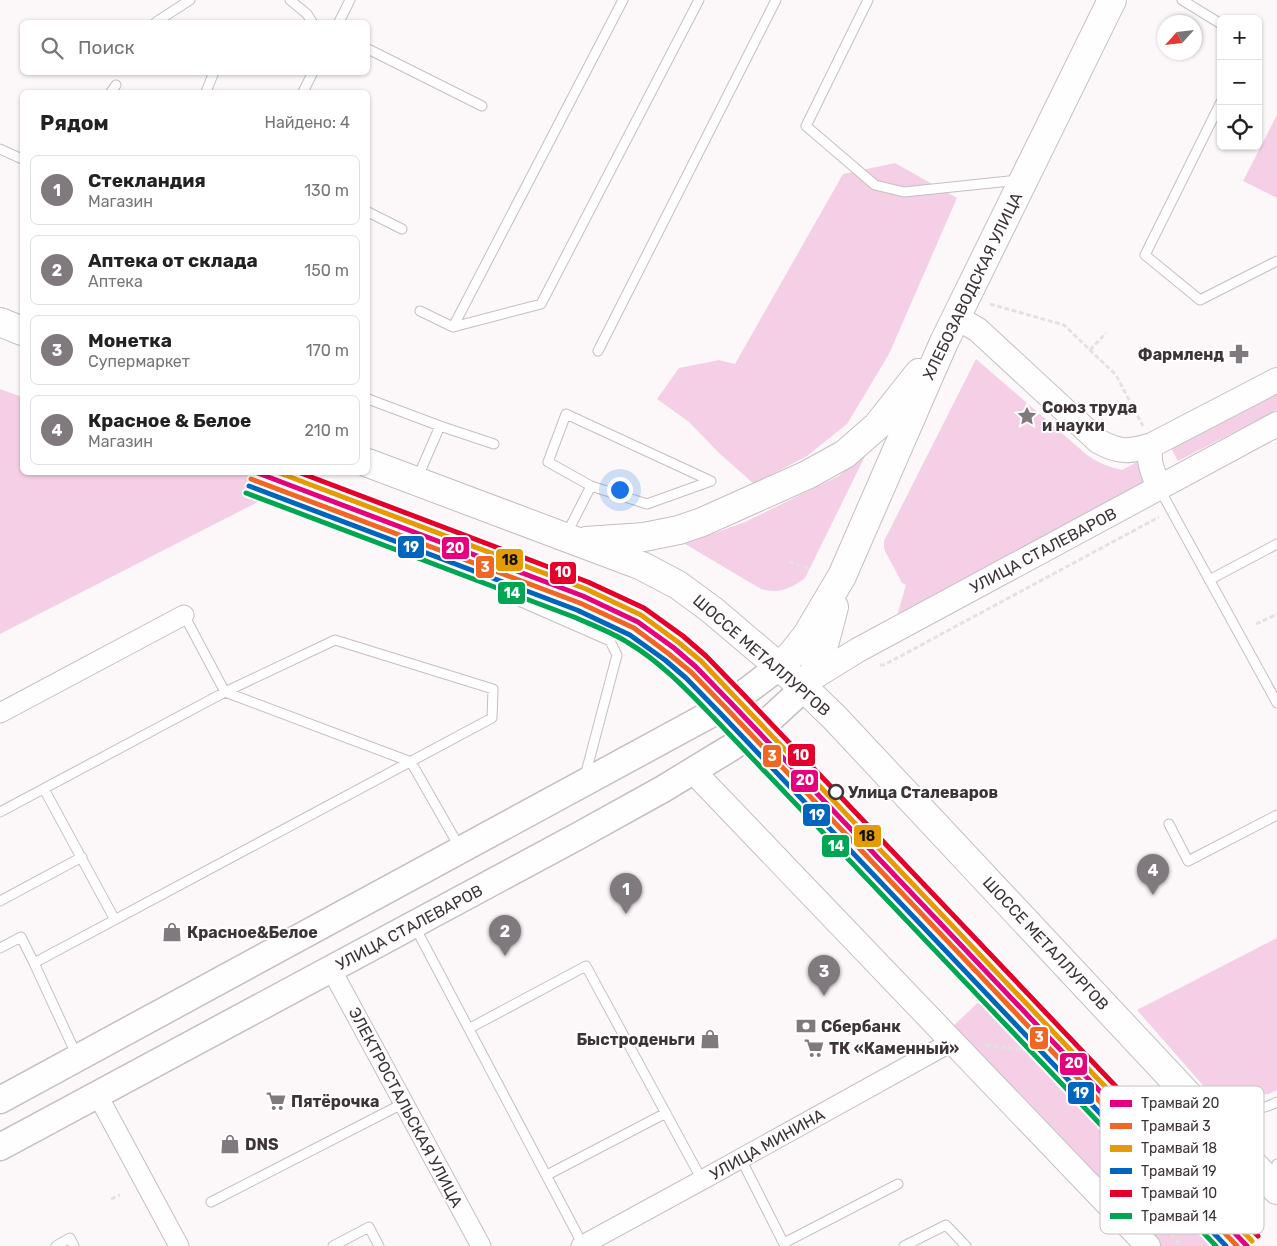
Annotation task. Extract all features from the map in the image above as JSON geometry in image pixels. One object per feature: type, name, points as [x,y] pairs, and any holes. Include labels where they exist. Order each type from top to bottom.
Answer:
[{"type":"main road","name":"ХЛЕБОЗАВОДСКАЯ УЛИЦА","points":[[780,666],[807,635],[842,576],[944,342],[1112,0]]},
{"type":"main road","points":[[0,322],[20,330]]},
{"type":"main road","points":[[570,539],[644,537],[679,530],[702,522],[814,471],[845,454],[877,426],[944,342]]},
{"type":"main road","name":"ШОССЕ МЕТАЛЛУРГОВ","points":[[370,464],[642,566],[678,585],[712,610],[780,666],[807,684],[835,718],[1179,1086]]},
{"type":"main road","name":"ХЛЕБОЗАВОДСКАЯ УЛИЦА","points":[[807,684],[820,662],[842,576]]},
{"type":"main road","points":[[0,1100],[731,703],[780,666]]},
{"type":"main road","name":"УЛИЦА СТАЛЕВАРОВ","points":[[0,1146],[580,836],[663,789],[732,748],[757,730],[807,684]]},
{"type":"main road","points":[[672,735],[693,771]]},
{"type":"main road","points":[[310,931],[331,969]]},
{"type":"main road","name":"ШОССЕ МЕТАЛЛУРГОВ","points":[[1264,1169],[1275,1179]]},
{"type":"street","points":[[956,317],[978,330],[1098,441],[1117,450],[1135,450],[1148,437],[1277,380]]},
{"type":"street","name":"УЛИЦА СТАЛЕВАРОВ","points":[[807,684],[866,645],[1277,424]]},
{"type":"street","points":[[1148,437],[1149,460],[1159,488]]},
{"type":"street","points":[[0,713],[184,615]]},
{"type":"street","points":[[693,771],[1100,1196]]},
{"type":"street","name":"ЭЛЕКТРОСТАЛЬСКАЯ УЛИЦА","points":[[331,969],[481,1246]]},
{"type":"street","name":"УЛИЦА МИНИНА","points":[[589,1244],[953,1041]]},
{"type":"street","points":[[97,1094],[179,1246]]},
{"type":"street","points":[[1137,1234],[1148,1246]]},
{"type":"lane","points":[[159,20],[190,0]]},
{"type":"lane","points":[[290,0],[307,14],[311,20]]},
{"type":"lane","points":[[340,20],[350,0]]},
{"type":"lane","points":[[453,327],[623,0]]},
{"type":"lane","points":[[420,311],[453,327],[541,304],[698,0]]},
{"type":"lane","points":[[598,351],[776,0]]},
{"type":"lane","points":[[868,0],[806,126],[875,185],[904,192],[1024,179]]},
{"type":"lane","points":[[1182,0],[1217,22]]},
{"type":"lane","points":[[370,51],[482,106]]},
{"type":"lane","points":[[207,90],[213,75]]},
{"type":"lane","points":[[304,90],[312,75]]},
{"type":"lane","points":[[1220,105],[1145,255],[1200,300],[1277,261]]},
{"type":"lane","points":[[0,149],[20,158]]},
{"type":"lane","points":[[370,213],[402,229]]},
{"type":"lane","points":[[370,400],[494,444]]},
{"type":"lane","points":[[566,414],[711,481],[647,504],[591,486],[548,462],[566,414]]},
{"type":"lane","points":[[416,482],[440,426]]},
{"type":"lane","points":[[570,539],[591,486]]},
{"type":"lane","points":[[1159,488],[1277,703]]},
{"type":"lane","points":[[1209,580],[1277,544]]},
{"type":"lane","points":[[521,602],[610,641],[617,655],[583,784]]},
{"type":"lane","points":[[184,615],[225,692],[411,762],[461,850]]},
{"type":"lane","points":[[0,812],[225,692],[335,640],[493,688],[492,718],[34,963]]},
{"type":"lane","points":[[44,789],[115,920]]},
{"type":"lane","points":[[1169,824],[1188,861],[1277,814]]},
{"type":"lane","points":[[0,901],[82,857]]},
{"type":"lane","points":[[414,924],[547,1175],[589,1244]]},
{"type":"lane","points":[[0,948],[21,937],[78,1058]]},
{"type":"lane","points":[[470,1028],[586,966],[702,1180]]},
{"type":"lane","points":[[211,1202],[404,1103]]},
{"type":"lane","points":[[1274,1104],[1277,1114]]},
{"type":"lane","points":[[547,1175],[666,1113]]},
{"type":"lane","points":[[741,1159],[785,1245],[898,1184]]},
{"type":"lane","points":[[904,1246],[946,1225],[966,1246]]},
{"type":"lane","points":[[333,1246],[369,1227],[378,1246]]},
{"type":"lane","points":[[56,1246],[70,1238],[74,1246]]},
{"type":"path","points":[[990,304],[1064,325],[1116,375],[1148,437]]},
{"type":"path","points":[[1090,350],[1106,332]]},
{"type":"path","points":[[790,562],[809,568]]},
{"type":"path","points":[[1256,624],[1277,614]]},
{"type":"path","points":[[953,1041],[1031,1051],[1100,1123]]},
{"type":"path","points":[[111,1199],[120,1195]]},
{"type":"path","points":[[1206,1234],[1218,1246]]},
{"type":"shaded area","points":[[1277,115],[1277,198],[1243,181],[1259,150],[1262,150],[1262,144]]},
{"type":"shaded area","points":[[895,163],[957,198],[889,354],[847,424],[807,456],[754,484],[719,453],[689,422],[657,399],[679,368],[719,360],[735,364],[843,174]]},
{"type":"shaded area","points":[[976,359],[1091,458],[1122,470],[1141,460],[1149,484],[896,619],[906,585],[902,583],[885,551],[884,541]]},
{"type":"shaded area","points":[[0,389],[20,396],[20,475],[257,475],[289,486],[0,634]]},
{"type":"shaded area","points":[[1277,391],[1277,410],[1178,461],[1171,448]]},
{"type":"shaded area","points":[[871,444],[805,578],[795,585],[779,591],[761,589],[685,544],[745,522],[839,476]]},
{"type":"shaded area","points":[[1277,938],[1277,1090],[1264,1094],[1264,1086],[1204,1086],[1137,1010]]},
{"type":"shaded area","points":[[988,993],[1100,1110],[1100,1190],[948,1031]]},
{"type":"shaded area","points":[[1142,1234],[1219,1234],[1230,1246],[1153,1246]]},
{"type":"tram line","name":"20","points":[[263,475],[583,596],[638,622],[674,648],[696,667],[731,703],[1100,1091]]},
{"type":"tram line","name":"18","points":[[285,475],[586,589],[641,615],[678,642],[701,661],[1105,1086]]},
{"type":"tram line","name":"10","points":[[306,475],[588,582],[644,608],[683,636],[706,656],[742,693],[1115,1086]]},
{"type":"tram line","name":"3","points":[[251,479],[580,603],[634,628],[691,672],[1100,1102]]},
{"type":"tram line","name":"19","points":[[249,486],[577,610],[630,635],[665,660],[686,678],[720,713],[1100,1113]]},
{"type":"tram line","name":"14","points":[[246,493],[574,617],[621,638],[639,650],[674,678],[695,698],[1100,1124]]},
{"type":"tram line","name":"14","points":[[1205,1234],[1216,1246]]},
{"type":"tram line","name":"19","points":[[1215,1234],[1226,1246]]},
{"type":"tram line","name":"3","points":[[1226,1234],[1237,1246]]},
{"type":"tram line","name":"20","points":[[1236,1234],[1247,1246]]},
{"type":"tram line","name":"18","points":[[1245,1234],[1252,1241]]},
{"type":"place","name":"Фармленд","points":[[1239,354]]},
{"type":"place","name":"Союз труда и науки","points":[[1027,416]]},
{"type":"place","name":"Улица Сталеваров","points":[[836,792]]},
{"type":"place","name":"Красное & Белое","points":[[1153,895]]},
{"type":"place","name":"Стекландия","points":[[626,914]]},
{"type":"place","name":"Красное&Белое","points":[[172,932]]},
{"type":"place","name":"Аптека от склада","points":[[505,956]]},
{"type":"place","name":"Монетка","points":[[824,996]]},
{"type":"place","name":"Сбербанк","points":[[806,1026]]},
{"type":"place","name":"Быстроденьги","points":[[710,1039]]},
{"type":"place","name":"ТК «Каменный»","points":[[814,1048]]},
{"type":"place","name":"Пятёрочка","points":[[276,1101]]},
{"type":"place","name":"DNS","points":[[230,1144]]}]
